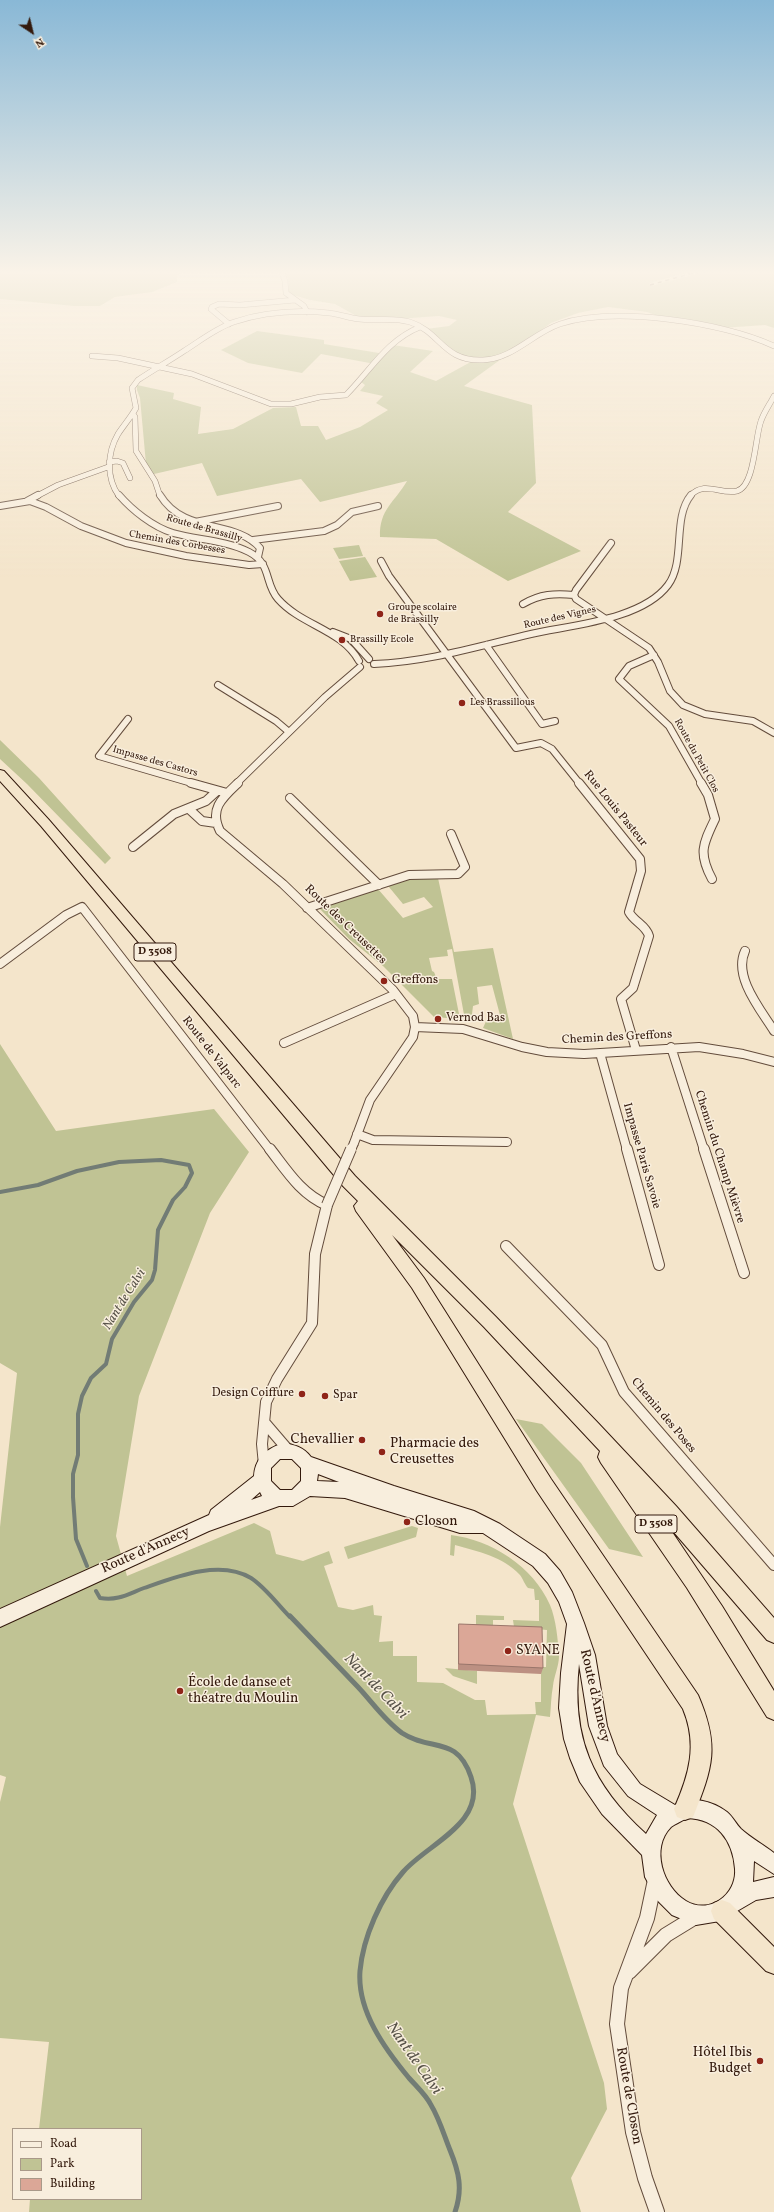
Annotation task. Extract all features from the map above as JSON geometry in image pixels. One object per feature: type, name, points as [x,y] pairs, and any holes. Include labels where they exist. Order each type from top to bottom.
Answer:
[{"type":"highway","name":"D 3508","points":[[0,774],[45,823],[324,1151],[390,1224],[518,1352],[588,1434],[659,1529],[723,1625],[774,1710]]},
{"type":"highway","points":[[324,1151],[418,1283],[544,1486],[691,1702],[698,1719],[703,1747],[700,1771],[678,1811]]},
{"type":"highway","points":[[518,1352],[669,1512],[774,1634]]},
{"type":"highway","points":[[729,1906],[774,1963]]},
{"type":"main road","points":[[288,1451],[300,1454],[308,1463],[311,1475],[306,1488],[299,1495],[289,1498],[279,1498],[271,1494],[265,1488],[263,1472],[270,1458],[279,1453],[288,1451]]},
{"type":"main road","name":"Route d'Annecy","points":[[308,1463],[394,1494],[468,1517],[494,1530],[539,1560],[557,1583],[566,1598],[575,1623],[586,1655],[598,1726],[610,1760],[634,1790],[678,1811]]},
{"type":"main road","name":"Route d'Annecy","points":[[206,1524],[241,1499],[263,1472]]},
{"type":"main road","name":"Route d'Annecy","points":[[306,1488],[345,1490],[460,1525],[484,1526]]},
{"type":"main road","name":"Route d'Annecy","points":[[0,1618],[206,1524],[279,1498]]},
{"type":"main road","name":"Route d'Annecy","points":[[575,1623],[568,1711],[577,1753],[590,1781],[606,1807],[622,1825],[650,1850]]},
{"type":"main road","points":[[774,1865],[736,1836],[713,1814],[699,1809],[678,1811],[661,1822],[650,1850],[651,1865],[655,1879],[662,1892],[672,1903],[684,1911],[697,1915],[710,1915],[754,1891],[774,1887]]},
{"type":"main road","points":[[729,1906],[741,1890],[745,1863],[736,1836]]},
{"type":"street","points":[[109,465],[117,435],[133,414],[136,406],[132,392],[133,385],[149,373]]},
{"type":"street","points":[[187,373],[201,377],[268,404],[295,403],[320,397],[346,395],[365,373]]},
{"type":"street","points":[[523,604],[535,596],[545,594],[574,595],[579,601],[604,618],[644,604],[660,594],[671,582],[686,507],[693,493],[706,488],[737,491],[744,487],[750,475],[761,420],[774,396]]},
{"type":"street","points":[[133,414],[135,418],[136,451],[155,481],[164,502],[174,511],[194,522],[253,540],[324,531],[337,525],[352,512],[378,506]]},
{"type":"street","points":[[27,501],[58,485],[117,461],[123,463],[130,478]]},
{"type":"street","name":"Route de Brassilly","points":[[109,465],[111,481],[120,499],[159,527],[171,533],[238,548],[258,558],[263,564],[272,589],[279,599],[350,646],[360,664]]},
{"type":"street","name":"Chemin des Corbesses","points":[[0,506],[27,501],[40,504],[81,526],[126,544],[186,556],[251,565],[263,564]]},
{"type":"street","points":[[194,522],[278,506]]},
{"type":"street","points":[[253,540],[261,550],[258,558]]},
{"type":"street","points":[[574,595],[576,590],[612,543]]},
{"type":"street","points":[[381,561],[389,576],[445,654]]},
{"type":"street","name":"Route des Vignes","points":[[374,664],[394,663],[445,654],[604,618],[645,645],[654,654],[667,689],[683,705],[703,714],[759,723],[774,733]]},
{"type":"street","name":"Route de Brassilly","points":[[327,631],[347,636],[355,642],[360,652],[374,661],[374,664]]},
{"type":"street","points":[[486,645],[542,724],[555,721]]},
{"type":"street","name":"Rue Louis Pasteur","points":[[445,654],[516,748],[541,743],[552,749],[640,859],[641,871],[629,912],[631,917],[646,928],[649,936],[633,988],[620,999],[636,1050]]},
{"type":"street","name":"Route du Petit Clos","points":[[654,654],[645,657],[628,668],[619,679],[669,726],[708,795],[715,819],[704,843],[701,856],[712,879]]},
{"type":"street","points":[[189,809],[202,821],[216,823],[214,816],[218,804],[227,793],[325,697],[360,664],[369,659]]},
{"type":"street","points":[[360,664],[368,668],[374,664]]},
{"type":"street","points":[[218,685],[276,721],[290,732]]},
{"type":"street","name":"Impasse des Castors","points":[[128,719],[99,756],[227,793]]},
{"type":"street","points":[[133,847],[174,814],[189,809],[214,795],[217,791]]},
{"type":"street","points":[[290,798],[379,885]]},
{"type":"street","name":"Route des Creusettes","points":[[216,823],[225,836],[278,880],[396,994],[413,1016],[415,1027]]},
{"type":"street","points":[[307,908],[409,875],[455,875],[461,872],[465,867],[451,834]]},
{"type":"street","name":"Route de Valparc","points":[[0,964],[66,915],[82,907],[298,1186],[313,1199],[327,1205]]},
{"type":"street","points":[[745,951],[741,957],[742,974],[774,1031]]},
{"type":"street","points":[[284,1043],[396,994]]},
{"type":"street","points":[[263,1472],[262,1444],[264,1408],[270,1392],[312,1322],[315,1254],[321,1223],[327,1205],[370,1100],[409,1044],[415,1027]]},
{"type":"street","name":"Chemin des Greffons","points":[[415,1027],[463,1029],[522,1047],[547,1052],[600,1053],[671,1047],[713,1048],[774,1062]]},
{"type":"street","name":"Chemin du Champ Mièvre","points":[[671,1047],[744,1273]]},
{"type":"street","name":"Impasse Paris Savoie","points":[[600,1053],[660,1265]]},
{"type":"street","points":[[355,1139],[507,1142]]},
{"type":"street","name":"Chemin des Poses","points":[[506,1246],[602,1345],[617,1380],[624,1392],[774,1565]]},
{"type":"street","points":[[264,1423],[288,1451]]},
{"type":"street","name":"Route de Closon","points":[[655,1879],[647,1918],[624,1978],[618,2009],[618,2041],[633,2132],[645,2178],[657,2212]]},
{"type":"street","points":[[624,1978],[645,1954],[666,1935],[697,1915]]},
{"type":"green space","points":[[368,373],[414,373],[436,381],[450,373],[482,373],[464,386],[532,405],[536,483],[508,512],[581,551],[508,581],[436,539],[380,537],[382,519],[389,506],[407,481],[320,502],[301,479],[217,496],[202,463],[154,474],[146,464],[140,398],[137,385],[174,393],[173,399],[201,407],[198,434],[233,429],[273,408],[296,407],[301,426],[318,426],[326,440],[360,427],[388,410],[376,403],[383,396],[360,391],[365,385],[361,382]]},
{"type":"green space","points":[[359,545],[363,556],[339,559],[333,548]]},
{"type":"green space","points":[[365,557],[377,577],[350,581],[339,561]]},
{"type":"green space","points":[[0,740],[39,778],[111,858],[105,864],[27,784],[0,759]]},
{"type":"green space","points":[[408,877],[438,878],[454,952],[493,948],[513,1039],[483,1028],[488,1017],[500,1015],[492,985],[477,987],[479,1004],[473,1006],[471,1022],[465,1020],[452,949],[447,950],[448,956],[429,958],[432,971],[437,979],[452,979],[460,1019],[434,1017],[383,966],[349,939],[319,908],[378,889],[403,918],[433,907],[424,897],[403,904],[389,887],[389,884]]},
{"type":"green space","points":[[0,1044],[56,1131],[214,1109],[249,1152],[210,1213],[139,1396],[116,1536],[127,1576],[254,1523],[270,1531],[276,1554],[303,1561],[329,1551],[333,1563],[324,1566],[338,1607],[353,1610],[373,1605],[374,1615],[382,1616],[379,1642],[393,1641],[393,1656],[417,1656],[417,1682],[443,1683],[475,1700],[485,1700],[487,1715],[536,1714],[535,1702],[541,1702],[541,1667],[546,1667],[547,1630],[514,1627],[513,1620],[539,1621],[539,1600],[535,1600],[534,1589],[528,1588],[520,1575],[506,1563],[498,1559],[455,1545],[454,1556],[450,1555],[451,1535],[481,1543],[509,1557],[533,1578],[543,1591],[550,1605],[555,1623],[559,1656],[558,1664],[552,1690],[550,1717],[536,1715],[513,1804],[604,2083],[607,2109],[571,2178],[581,2212],[29,2212],[30,2200],[142,2200],[142,2128],[39,2128],[49,2042],[0,2038],[0,1802],[6,1777],[0,1775],[0,1527],[17,1373],[0,1363]]},
{"type":"green space","points":[[516,1419],[542,1424],[581,1463],[643,1557],[609,1549]]},
{"type":"green space","points":[[412,1526],[418,1528],[416,1537],[348,1559],[344,1547]]},
{"type":"green space","points":[[476,1615],[504,1616],[504,1620],[493,1620],[493,1626],[476,1626]]},
{"type":"green space","points":[[445,1668],[477,1671],[477,1684],[453,1676]]},
{"type":"building","name":"SYANE","points":[[459,1624],[542,1627],[543,1668],[459,1664]]},
{"type":"waterway","name":"Nant de Calvi","points":[[0,1192],[38,1185],[77,1171],[119,1162],[161,1160],[189,1165],[192,1173],[185,1187],[173,1200],[158,1230],[155,1270],[152,1280],[134,1302],[112,1339],[106,1364],[91,1378],[82,1396],[78,1414],[78,1455],[73,1474],[73,1497],[76,1539],[87,1566]]},
{"type":"waterway","name":"Nant de Calvi","points":[[96,1591],[100,1598],[112,1599],[128,1595],[183,1575],[212,1570],[226,1570],[251,1578],[267,1592],[290,1617]]},
{"type":"waterway","name":"Nant de Calvi","points":[[290,1616],[396,1728],[413,1739],[442,1746],[451,1750],[458,1755],[465,1764],[471,1777],[474,1793],[470,1807],[463,1820],[439,1842],[413,1862],[403,1872],[387,1893],[369,1931],[360,1971],[360,1986],[363,2001],[374,2029],[400,2067],[427,2098],[441,2127],[458,2173],[459,2196],[455,2212]]},
{"type":"place","name":"Groupe scolaire de Brassilly","points":[[380,614]]},
{"type":"place","name":"Brassilly Ecole","points":[[342,640]]},
{"type":"place","name":"Les Brassillous","points":[[462,703]]},
{"type":"place","name":"Greffons","points":[[384,981]]},
{"type":"place","name":"Vernod Bas","points":[[438,1019]]},
{"type":"place","name":"Design Coiffure","points":[[302,1394]]},
{"type":"place","name":"Spar","points":[[325,1396]]},
{"type":"place","name":"Chevallier","points":[[362,1440]]},
{"type":"place","name":"Pharmacie des Creusettes","points":[[382,1452]]},
{"type":"place","name":"Closon","points":[[407,1522]]},
{"type":"place","name":"SYANE","points":[[508,1651]]},
{"type":"place","name":"École de danse et théatre du Moulin","points":[[180,1691]]},
{"type":"place","name":"Hôtel Ibis Budget","points":[[760,2061]]}]
